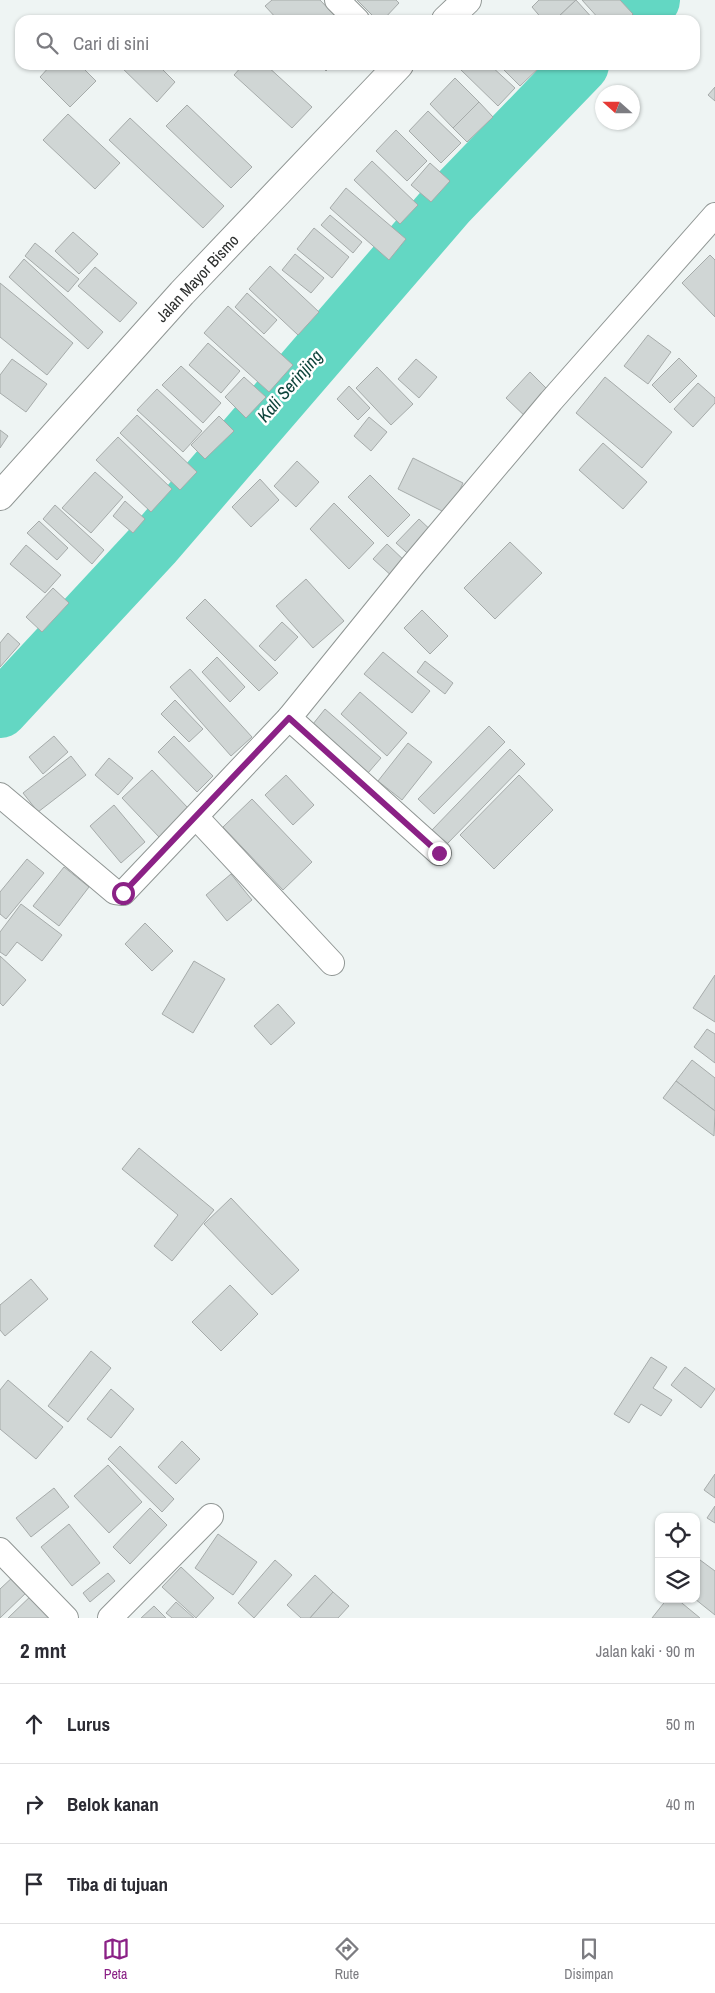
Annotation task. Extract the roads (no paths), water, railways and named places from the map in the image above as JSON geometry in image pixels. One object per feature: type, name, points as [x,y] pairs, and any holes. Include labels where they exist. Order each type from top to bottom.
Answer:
[{"type":"main road","points":[[451,15],[467,0]]},
{"type":"main road","name":"Jalan Mayor Bismo","points":[[0,496],[182,293],[394,70]]},
{"type":"street","points":[[337,0],[351,15]]},
{"type":"street","points":[[0,795],[114,892],[123,893],[289,718],[412,566],[545,408],[715,215]]},
{"type":"street","points":[[289,718],[439,853]]},
{"type":"street","points":[[196,817],[332,964]]},
{"type":"street","points":[[110,1618],[211,1516]]},
{"type":"street","points":[[0,1550],[66,1618]]},
{"type":"waterway","name":"Kali Serinjing","points":[[636,15],[652,0]]},
{"type":"waterway","name":"Kali Serinjing","points":[[0,710],[154,544],[449,202],[576,70]]}]
